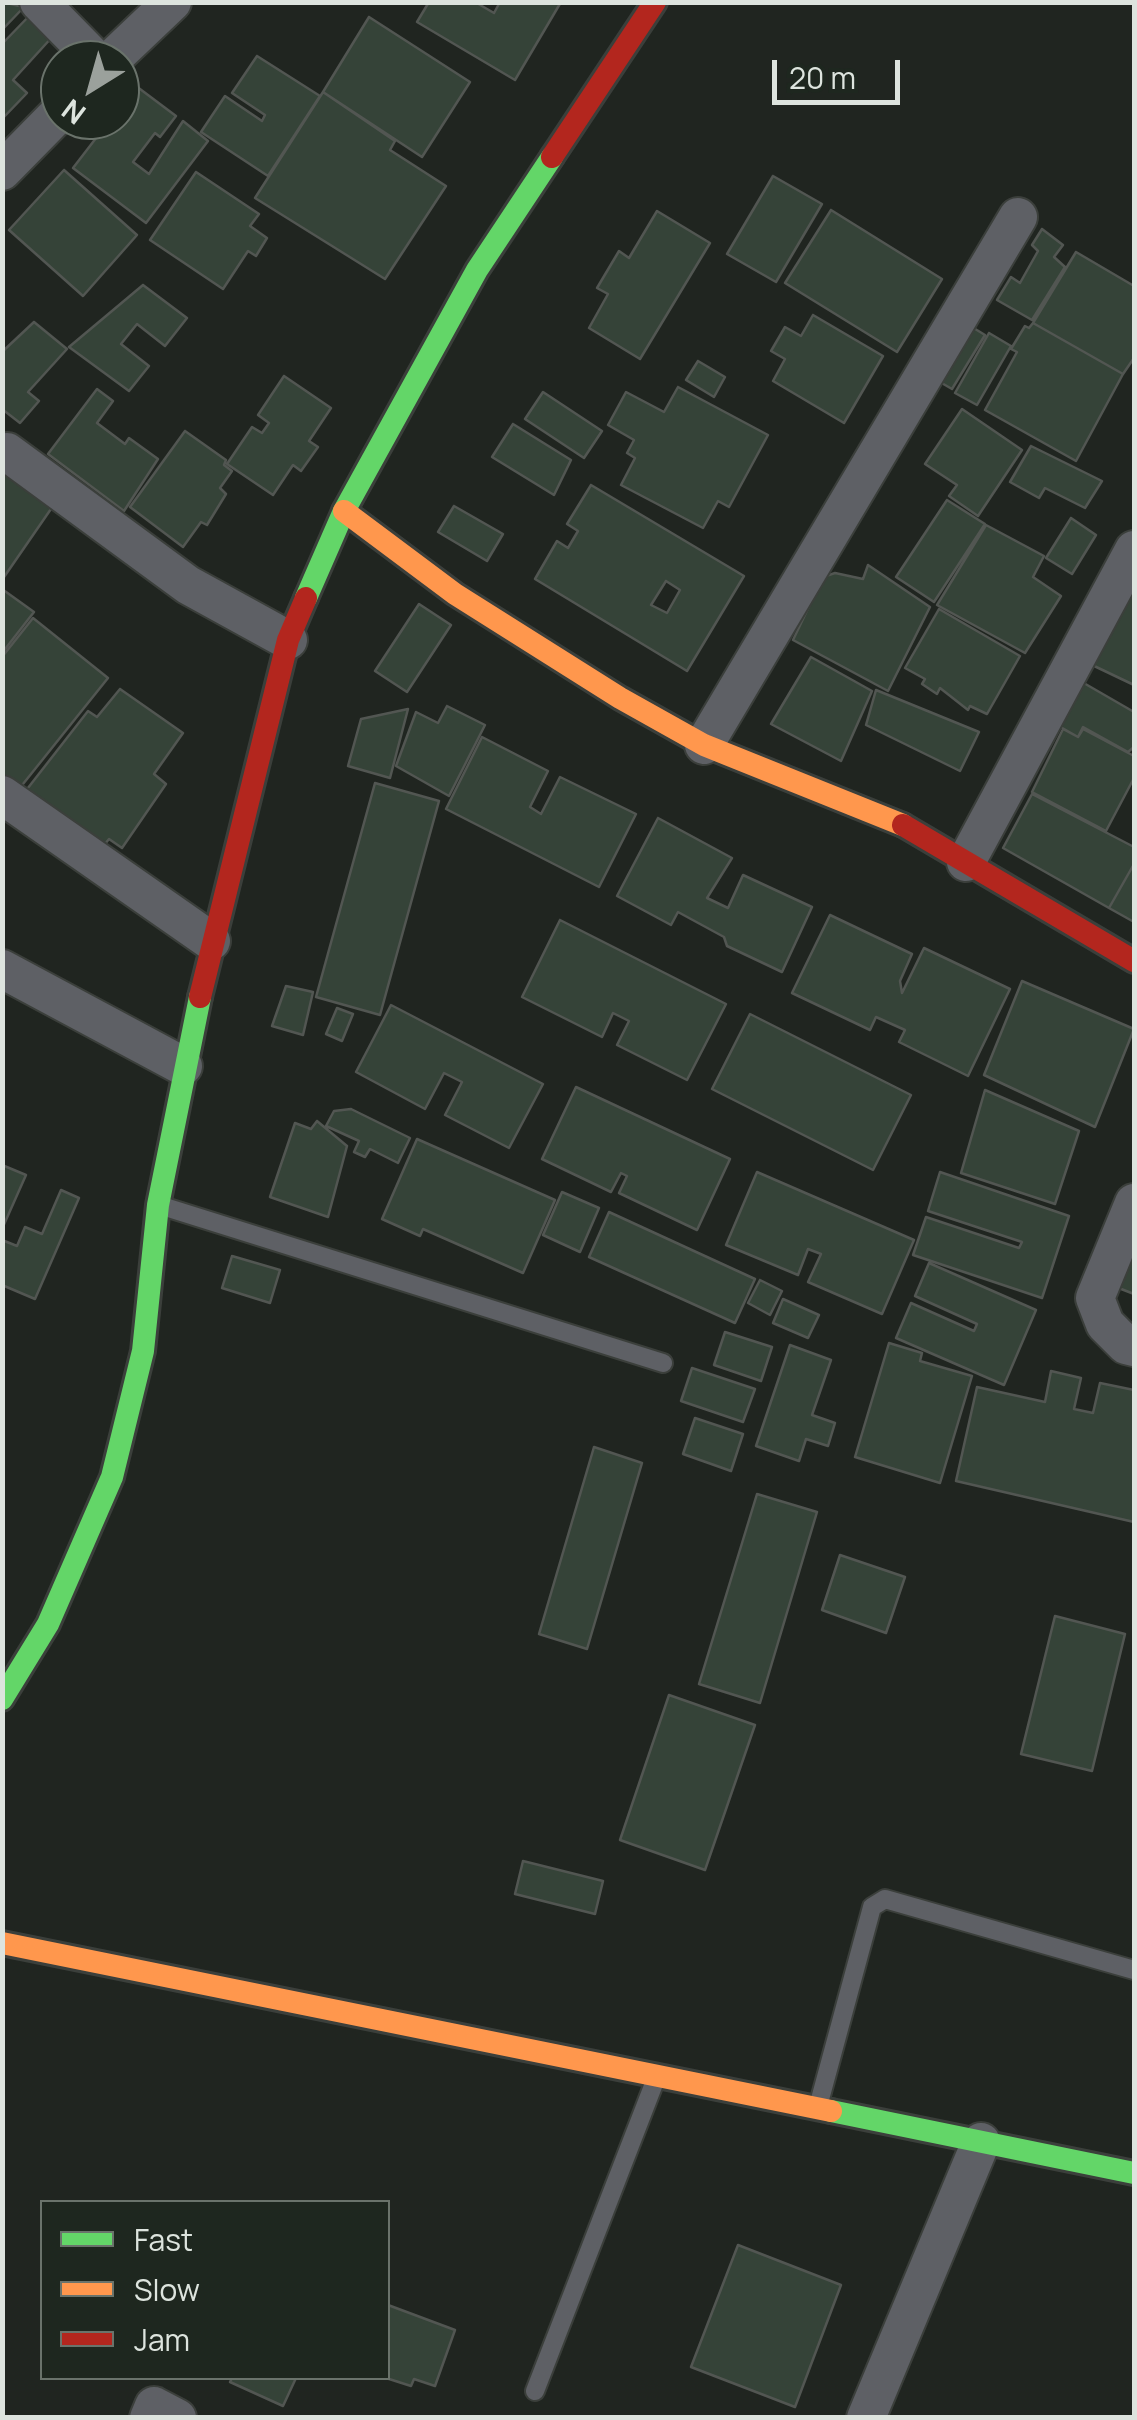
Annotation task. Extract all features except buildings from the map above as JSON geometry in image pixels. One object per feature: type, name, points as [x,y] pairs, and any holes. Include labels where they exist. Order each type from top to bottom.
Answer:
[{"type":"street","points":[[39,2],[76,40]]},
{"type":"street","points":[[132,40],[172,2]]},
{"type":"street","points":[[2,1700],[48,1624],[112,1476],[143,1351],[158,1205],[183,1066],[288,640],[344,511],[477,270],[655,2]]},
{"type":"street","points":[[2,171],[40,132]]},
{"type":"street","points":[[704,745],[1018,216]]},
{"type":"street","points":[[7,452],[188,585],[288,640]]},
{"type":"street","points":[[344,511],[456,594],[704,745],[915,830],[1134,961]]},
{"type":"street","points":[[966,862],[1134,550]]},
{"type":"street","points":[[2,795],[211,941]]},
{"type":"street","points":[[2,969],[183,1066]]},
{"type":"street","points":[[1134,1203],[1095,1298],[1104,1324],[1126,1345],[1134,1347]]},
{"type":"street","points":[[2,1944],[1134,2173]]},
{"type":"street","points":[[866,2418],[982,2142]]},
{"type":"street","points":[[149,2418],[154,2406],[177,2418]]},
{"type":"lane","points":[[158,1205],[663,1363]]},
{"type":"lane","points":[[818,2108],[872,1907],[885,1899],[1134,1970]]},
{"type":"lane","points":[[535,2391],[658,2076]]},
{"type":"traffic: fast","points":[[306,598],[344,511],[477,270],[552,157]]},
{"type":"traffic: fast","points":[[2,1699],[48,1624],[112,1477],[143,1351],[158,1205],[200,997]]},
{"type":"traffic: fast","points":[[831,2111],[1134,2173]]},
{"type":"traffic: slow","points":[[344,511],[455,594],[620,698],[704,745],[903,825]]},
{"type":"traffic: slow","points":[[2,1943],[831,2111]]},
{"type":"traffic: jam","points":[[552,157],[655,2]]},
{"type":"traffic: jam","points":[[200,997],[288,640],[306,598]]},
{"type":"traffic: jam","points":[[903,825],[1134,961]]}]
